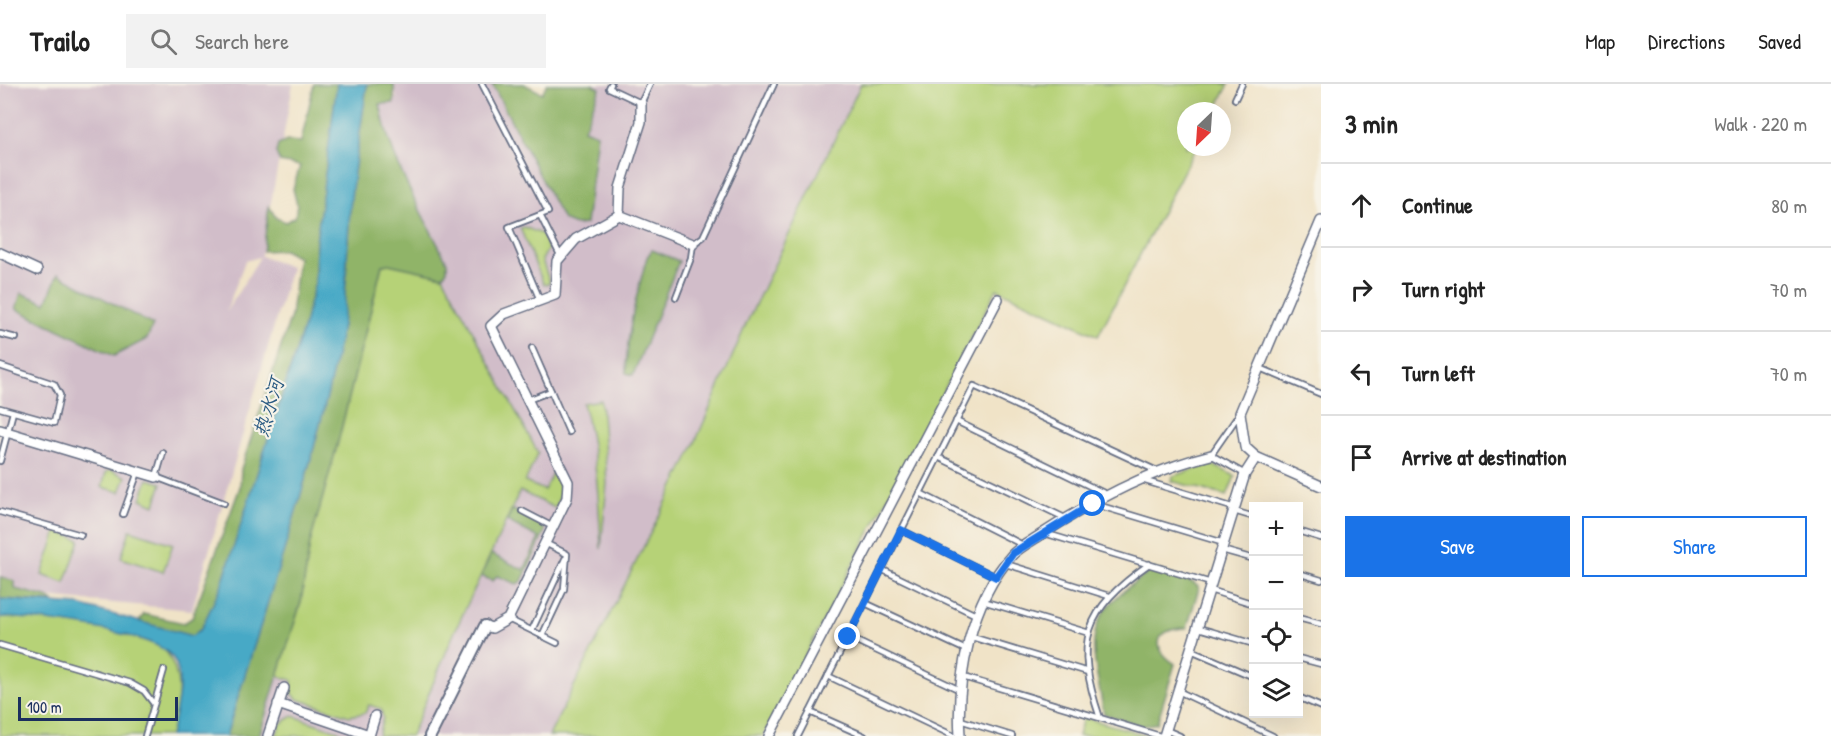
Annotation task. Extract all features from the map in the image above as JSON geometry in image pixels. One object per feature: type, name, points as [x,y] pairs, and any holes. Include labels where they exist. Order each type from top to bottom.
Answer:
[{"type":"street","points":[[619,215],[620,188],[641,122],[641,103]]},
{"type":"street","points":[[619,215],[693,244]]},
{"type":"street","points":[[430,736],[485,626],[492,628],[508,619],[567,498],[568,482],[491,326],[504,314],[555,295],[557,261],[576,239],[619,215]]},
{"type":"street","points":[[1321,221],[1239,413],[1245,447],[1256,457],[1321,486]]},
{"type":"street","points":[[0,253],[38,270]]},
{"type":"street","points":[[769,736],[998,299]]},
{"type":"street","points":[[4,431],[156,477]]},
{"type":"street","points":[[960,736],[959,720],[963,677],[982,600],[1013,553],[1108,495],[1140,479],[1211,455]]},
{"type":"street","points":[[1164,734],[1245,474],[1256,457]]},
{"type":"street","points":[[268,736],[284,687]]},
{"type":"street","points":[[278,704],[369,736],[375,716]]},
{"type":"lane","points":[[482,84],[548,212],[509,227],[540,300]]},
{"type":"lane","points":[[611,84],[609,88],[641,103],[650,84]]},
{"type":"lane","points":[[676,297],[691,258],[693,244],[703,237],[774,84]]},
{"type":"lane","points":[[1235,99],[1242,84]]},
{"type":"lane","points":[[540,215],[561,257]]},
{"type":"lane","points":[[0,334],[16,338]]},
{"type":"lane","points":[[532,348],[569,432]]},
{"type":"lane","points":[[0,366],[54,384],[60,395],[54,423],[0,408]]},
{"type":"lane","points":[[1259,367],[1321,394]]},
{"type":"lane","points":[[798,736],[974,386],[1158,472]]},
{"type":"lane","points":[[528,400],[551,391]]},
{"type":"lane","points":[[0,461],[4,431],[14,412]]},
{"type":"lane","points":[[1239,413],[1211,455],[1245,474]]},
{"type":"lane","points":[[956,421],[1108,495]]},
{"type":"lane","points":[[163,453],[156,477],[224,502]]},
{"type":"lane","points":[[938,457],[1067,519]]},
{"type":"lane","points":[[123,514],[138,472]]},
{"type":"lane","points":[[1140,479],[1249,515]]},
{"type":"lane","points":[[920,493],[1025,546]]},
{"type":"lane","points":[[1093,504],[1223,547],[1249,558]]},
{"type":"lane","points":[[522,511],[553,527]]},
{"type":"lane","points":[[0,513],[81,535]]},
{"type":"lane","points":[[901,530],[996,577]]},
{"type":"lane","points":[[1303,532],[1321,538]]},
{"type":"lane","points":[[1044,533],[1149,564],[1249,602]]},
{"type":"lane","points":[[545,543],[567,554]]},
{"type":"lane","points":[[532,630],[567,554]]},
{"type":"lane","points":[[542,636],[564,589],[567,554]]},
{"type":"lane","points":[[1005,564],[1109,596]]},
{"type":"lane","points":[[1100,718],[1089,685],[1088,672],[1086,642],[1093,620],[1119,585],[1149,564]]},
{"type":"lane","points":[[881,569],[978,616]]},
{"type":"lane","points":[[1303,574],[1321,580]]},
{"type":"lane","points":[[982,600],[1089,633]]},
{"type":"lane","points":[[865,603],[968,651]]},
{"type":"lane","points":[[508,619],[557,643]]},
{"type":"lane","points":[[1303,619],[1321,624]]},
{"type":"lane","points":[[1198,628],[1249,643]]},
{"type":"lane","points":[[848,637],[962,691]]},
{"type":"lane","points":[[972,638],[1088,672]]},
{"type":"lane","points":[[0,645],[130,683],[144,691],[154,704]]},
{"type":"lane","points":[[1191,650],[1249,675]]},
{"type":"lane","points":[[1303,659],[1321,664]]},
{"type":"lane","points":[[145,736],[164,670]]},
{"type":"lane","points":[[828,676],[954,736]]},
{"type":"lane","points":[[963,677],[1100,718],[1180,736]]},
{"type":"lane","points":[[1178,691],[1273,736]]},
{"type":"lane","points":[[1303,699],[1321,707]]},
{"type":"lane","points":[[810,712],[864,736]]},
{"type":"lane","points":[[959,720],[1012,736]]},
{"type":"shaded area","points":[[0,84],[293,84],[261,256],[291,267],[192,610],[0,593]],"holes":[[[260,257],[226,312],[245,261]]]},
{"type":"shaded area","points":[[394,84],[524,84],[542,93],[562,84],[861,84],[747,322],[691,452],[549,736],[259,736],[278,676],[417,722],[455,631],[537,453],[443,276],[447,262],[396,161],[379,103],[396,98]]},
{"type":"green space","points":[[314,84],[337,84],[316,243],[315,283],[303,329],[221,587],[201,629],[192,636],[139,622],[144,614],[184,623],[192,618],[240,487],[241,469],[291,316],[298,257],[284,250],[263,251],[269,206],[276,218],[286,222],[295,217],[297,204],[293,189],[300,166],[280,162],[276,153],[278,145],[287,141],[301,142]]},
{"type":"green space","points":[[367,84],[394,84],[394,103],[380,104],[385,125],[407,185],[447,262],[447,270],[443,276],[389,264],[382,265],[310,543],[301,602],[259,736],[226,736],[303,488],[329,388],[342,323],[352,189]]},
{"type":"green space","points":[[492,84],[524,84],[542,93],[547,84],[592,84],[600,88],[584,129],[597,134],[586,224],[575,225],[563,220]]},
{"type":"green space","points":[[861,84],[1229,84],[1220,102],[1177,102],[1177,156],[1191,156],[1098,336],[997,289],[763,736],[549,736],[691,452],[747,322]]},
{"type":"green space","points":[[524,227],[542,234],[548,249],[542,260],[550,283],[544,285],[520,228]]},
{"type":"green space","points":[[652,250],[679,261],[633,375],[626,373],[630,329],[647,257]]},
{"type":"green space","points":[[389,264],[443,276],[538,453],[525,482],[544,490],[553,472],[560,490],[555,508],[520,491],[455,631],[411,736],[378,736],[383,718],[381,709],[369,705],[365,713],[349,716],[297,699],[291,692],[292,680],[278,676],[301,602],[310,543],[382,265]]},
{"type":"green space","points":[[58,274],[153,325],[147,339],[114,356],[16,309],[21,293],[46,303]]},
{"type":"green space","points":[[601,400],[607,483],[601,549],[596,475],[583,403]]},
{"type":"green space","points":[[1211,464],[1235,476],[1227,496],[1171,481],[1173,476]]},
{"type":"green space","points":[[111,470],[126,477],[120,492],[102,487],[106,472]]},
{"type":"green space","points":[[148,479],[162,483],[155,505],[141,499]]},
{"type":"green space","points":[[512,509],[543,526],[545,531],[522,581],[517,584],[497,576],[493,581],[481,576],[491,554],[524,570],[539,538],[507,521]]},
{"type":"green space","points":[[130,530],[173,544],[163,572],[121,558]]},
{"type":"green space","points":[[57,531],[80,540],[65,583],[42,575]]},
{"type":"green space","points":[[1154,569],[1194,583],[1199,588],[1187,628],[1168,631],[1160,640],[1159,645],[1162,651],[1175,664],[1157,723],[1143,726],[1104,714],[1094,646],[1096,630],[1102,616],[1113,601]]},
{"type":"green space","points":[[0,577],[15,581],[15,589],[47,597],[53,602],[0,599]]},
{"type":"green space","points":[[0,617],[41,619],[83,625],[164,648],[171,659],[178,680],[178,701],[170,736],[0,736]]},
{"type":"green space","points":[[293,716],[350,736],[276,736],[280,724]]},
{"type":"green space","points":[[1086,718],[1147,736],[1078,736],[1082,721]]},
{"type":"water","points":[[337,84],[367,84],[352,189],[342,323],[329,388],[303,488],[226,736],[170,736],[177,707],[179,676],[173,658],[162,649],[144,640],[120,633],[65,623],[0,617],[0,599],[79,605],[192,636],[201,629],[221,587],[303,329],[315,283],[316,243]]},
{"type":"route","points":[[848,637],[901,530],[996,577],[1013,553],[1093,504]]},
{"type":"water label","name":"热水河","points":[[268,407]]}]
